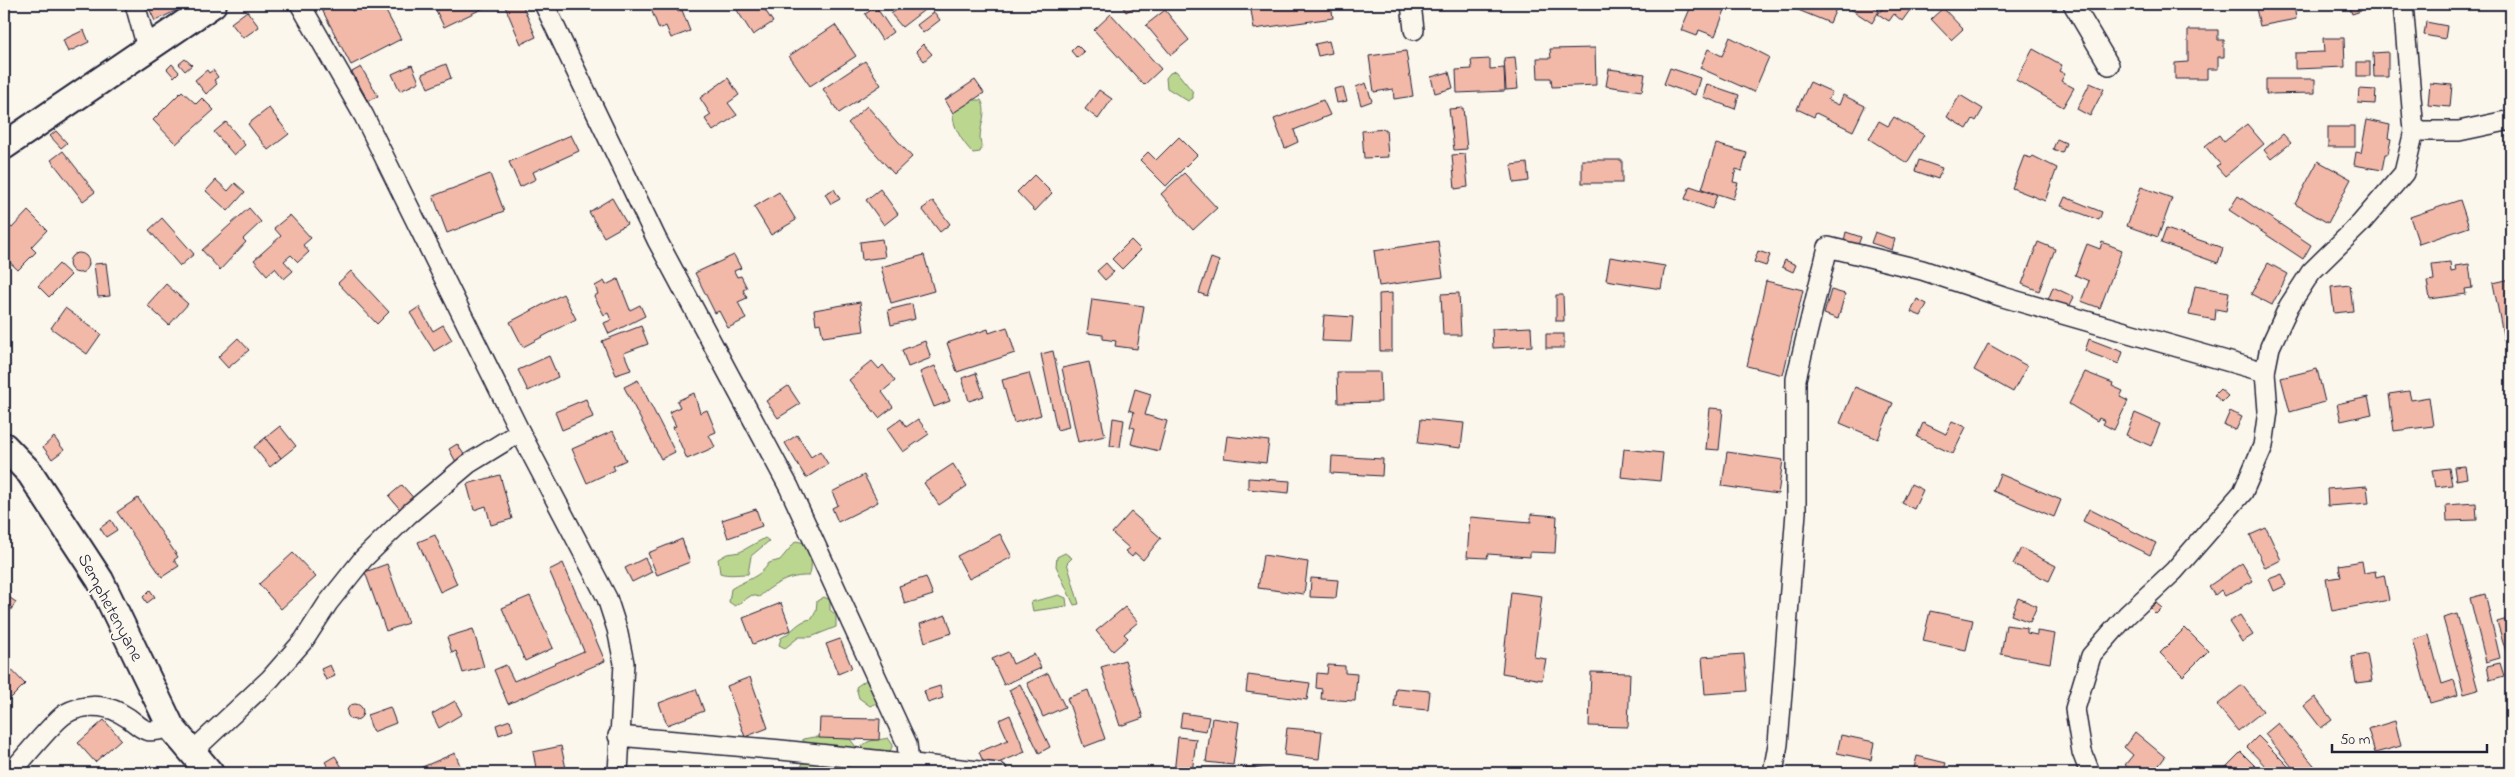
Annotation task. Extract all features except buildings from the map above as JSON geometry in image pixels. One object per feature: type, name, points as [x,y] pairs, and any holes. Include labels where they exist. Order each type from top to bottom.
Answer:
[{"type":"main road","points":[[4,146],[212,4]]},
{"type":"main road","name":"Semphetenyane","points":[[4,446],[30,473],[100,580],[171,726],[210,773]]},
{"type":"street","points":[[135,4],[147,48]]},
{"type":"street","points":[[300,4],[364,116],[520,432],[607,598],[617,628],[624,663],[618,736],[618,773]]},
{"type":"street","points":[[544,4],[657,240],[788,487],[907,744],[908,762]]},
{"type":"street","points":[[1411,4],[1414,30]]},
{"type":"street","points":[[2072,4],[2109,65]]},
{"type":"street","points":[[2090,773],[2082,752],[2075,709],[2091,656],[2127,615],[2174,571],[2243,492],[2263,446],[2268,411],[2265,372],[2270,347],[2289,306],[2311,272],[2368,216],[2404,173],[2414,130],[2403,4]]},
{"type":"street","points":[[2414,130],[2459,131],[2511,120]]},
{"type":"street","points":[[1773,773],[1778,744],[1796,512],[1796,379],[1828,247],[1922,270],[2003,297],[2265,372]]},
{"type":"street","points":[[193,751],[270,679],[304,640],[328,603],[363,559],[409,514],[468,464],[520,432]]},
{"type":"street","points":[[10,773],[64,714],[89,705],[120,713],[140,729],[154,732],[171,726]]},
{"type":"street","points":[[618,736],[908,762],[998,773]]},
{"type":"green space","points":[[1176,71],[1193,92],[1193,98],[1188,101],[1167,88],[1166,78],[1170,73]]},
{"type":"green space","points":[[974,100],[981,100],[984,111],[980,135],[982,147],[980,152],[973,153],[962,140],[954,124],[953,113]]},
{"type":"green space","points":[[765,538],[769,541],[751,556],[748,574],[730,575],[720,573],[718,559],[727,554],[740,552]]},
{"type":"green space","points":[[796,541],[805,543],[811,559],[809,576],[795,577],[782,581],[759,597],[752,595],[735,606],[729,602],[731,589],[757,575],[769,563],[780,560]]},
{"type":"green space","points":[[1065,553],[1072,558],[1067,563],[1079,604],[1074,605],[1056,566],[1057,557]]},
{"type":"green space","points":[[1059,595],[1066,598],[1067,606],[1033,611],[1031,602]]},
{"type":"green space","points":[[824,597],[830,600],[830,610],[836,615],[836,627],[811,637],[799,637],[785,648],[779,645],[781,638],[799,624],[812,619],[816,611],[817,601]]},
{"type":"green space","points":[[866,680],[877,696],[877,703],[870,706],[859,698],[856,687]]},
{"type":"green space","points":[[814,737],[850,739],[856,747],[854,751],[803,745],[803,739]]},
{"type":"green space","points":[[888,738],[893,745],[890,751],[860,750],[865,743]]},
{"type":"green space","points":[[803,763],[844,766],[846,769],[841,773],[801,767]]}]
